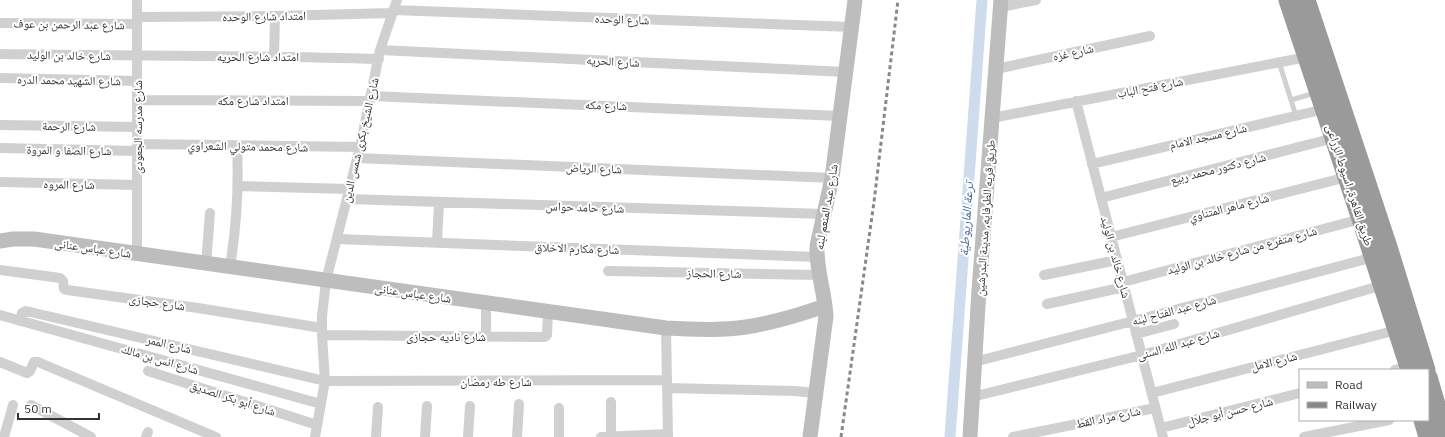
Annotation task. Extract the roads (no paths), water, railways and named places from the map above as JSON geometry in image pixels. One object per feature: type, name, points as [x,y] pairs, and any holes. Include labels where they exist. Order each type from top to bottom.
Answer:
[{"type":"highway","name":"طريق القاهرة, اسيوط الزراعى","points":[[1288,0],[1316,64],[1388,247],[1410,369]]},
{"type":"highway","name":"طريق القاهرة, اسيوط الزراعى","points":[[1306,0],[1322,101],[1410,369]]},
{"type":"highway","points":[[1429,380],[1445,435]]},
{"type":"highway","points":[[1423,421],[1428,437]]},
{"type":"main road","name":"شارع عبد المنعم لبنه","points":[[810,437],[825,326],[825,306],[817,257],[819,234],[832,178],[855,0]]},
{"type":"main road","name":"طريق قريه الطرفايه, مدينة البدرشين","points":[[970,437],[974,362],[1001,3]]},
{"type":"main road","name":"شارع عباس عنانى","points":[[0,241],[13,239],[34,239],[666,328],[705,330],[745,327],[785,319],[825,306]]},
{"type":"street","name":"شارع مدرسه الجعودى","points":[[137,0],[137,254]]},
{"type":"street","name":"شارع الشيخ بكرى شمس الدين","points":[[315,437],[325,381],[322,331],[326,281],[360,147],[380,55],[396,0]]},
{"type":"street","points":[[1001,3],[1036,0]]},
{"type":"street","name":"امتداد شارع الوحده","points":[[137,21],[392,12]]},
{"type":"street","name":"شارع الوحده","points":[[392,12],[852,27]]},
{"type":"street","points":[[274,56],[275,16]]},
{"type":"street","name":"شارع عبد الرحمن بن عوف","points":[[0,23],[137,21]]},
{"type":"street","name":"شارع غزه","points":[[996,69],[1150,36]]},
{"type":"street","name":"شارع خالد بن الوليد","points":[[0,54],[137,56]]},
{"type":"street","name":"امتداد شارع الحريه","points":[[137,56],[380,55]]},
{"type":"street","name":"شارع الحريه","points":[[380,55],[846,72]]},
{"type":"street","name":"شارع فتح الباب","points":[[992,118],[1279,62],[1316,64]]},
{"type":"street","name":"شارع الشهيد محمد الدره","points":[[0,78],[137,81]]},
{"type":"street","name":"امتداد شارع مكه","points":[[137,100],[370,98]]},
{"type":"street","name":"شارع مكه","points":[[370,98],[840,116]]},
{"type":"street","name":"شارع خالد بن الوليد","points":[[1076,101],[1162,432]]},
{"type":"street","name":"شارع مسجد الامام","points":[[1092,164],[1296,116],[1322,101]]},
{"type":"street","name":"شارع الرحمة","points":[[0,125],[137,127]]},
{"type":"street","name":"شارع دكتور محمد ربيع","points":[[1101,198],[1334,138]]},
{"type":"street","points":[[230,267],[239,186],[237,146]]},
{"type":"street","name":"شارع محمد متولي الشعراوي","points":[[137,148],[237,146],[360,147]]},
{"type":"street","name":"شارع الصفا و المروة","points":[[0,148],[137,148]]},
{"type":"street","name":"شارع الرياض","points":[[357,158],[832,178]]},
{"type":"street","name":"شارع ماهر المتناوي","points":[[1111,237],[1348,177]]},
{"type":"street","name":"شارع المروه","points":[[0,182],[137,185]]},
{"type":"street","name":"شارع حامد حواس","points":[[239,186],[348,194],[439,203],[824,214]]},
{"type":"street","points":[[437,242],[439,203]]},
{"type":"street","points":[[206,264],[210,213]]},
{"type":"street","name":"شارع متفرع من شارع خالد بن الوليد","points":[[1047,304],[1124,285],[1361,219]]},
{"type":"street","name":"شارع مكارم الاخلاق","points":[[337,239],[817,257]]},
{"type":"street","name":"شارع عبد الفتاح لبنه","points":[[974,362],[1133,322],[1374,257]]},
{"type":"street","points":[[1044,274],[1117,260]]},
{"type":"street","name":"شارع حجازى","points":[[0,270],[60,278],[63,281],[64,289],[67,290],[190,306],[322,331]]},
{"type":"street","name":"شارع الحجاز","points":[[608,272],[820,275]]},
{"type":"street","name":"شارع عبد الله السنى","points":[[972,397],[1142,355],[1383,285]]},
{"type":"street","points":[[486,303],[486,336]]},
{"type":"street","name":"شارع الممر","points":[[20,321],[22,313],[26,311],[325,381]]},
{"type":"street","name":"شارع ناديه حجازى","points":[[322,331],[486,336],[546,336],[548,335],[548,312]]},
{"type":"street","name":"شارع انس بن مالك","points":[[0,315],[320,404]]},
{"type":"street","points":[[1136,334],[1174,324]]},
{"type":"street","points":[[601,437],[668,436],[666,328]]},
{"type":"street","name":"شارع الامل","points":[[1152,392],[1397,330]]},
{"type":"street","name":"شارع أبو بكر الصديق","points":[[153,357],[147,374],[317,425]]},
{"type":"street","points":[[0,362],[27,373],[30,371],[34,362],[38,362],[216,437]]},
{"type":"street","name":"شارع طه رمضان","points":[[325,381],[667,384],[815,392]]},
{"type":"street","name":"شارع حسن أبو جلال","points":[[1162,432],[1299,393]]},
{"type":"street","points":[[611,402],[611,437]]},
{"type":"street","points":[[517,437],[518,404]]},
{"type":"street","points":[[4,437],[13,405]]},
{"type":"street","points":[[31,405],[91,437]]},
{"type":"street","points":[[425,437],[427,406]]},
{"type":"street","points":[[468,437],[470,406]]},
{"type":"street","points":[[376,437],[378,407]]},
{"type":"street","points":[[559,408],[559,437]]},
{"type":"street","name":"شارع مراد القط","points":[[1013,437],[1155,408]]},
{"type":"street","points":[[1304,437],[1384,421]]},
{"type":"lane","points":[[1279,62],[1296,116]]},
{"type":"lane","points":[[1291,100],[1322,101]]},
{"type":"waterway","name":"ترعة الماريوطية","points":[[950,437],[982,0]]},
{"type":"railway","points":[[841,437],[874,202],[898,0]]}]
